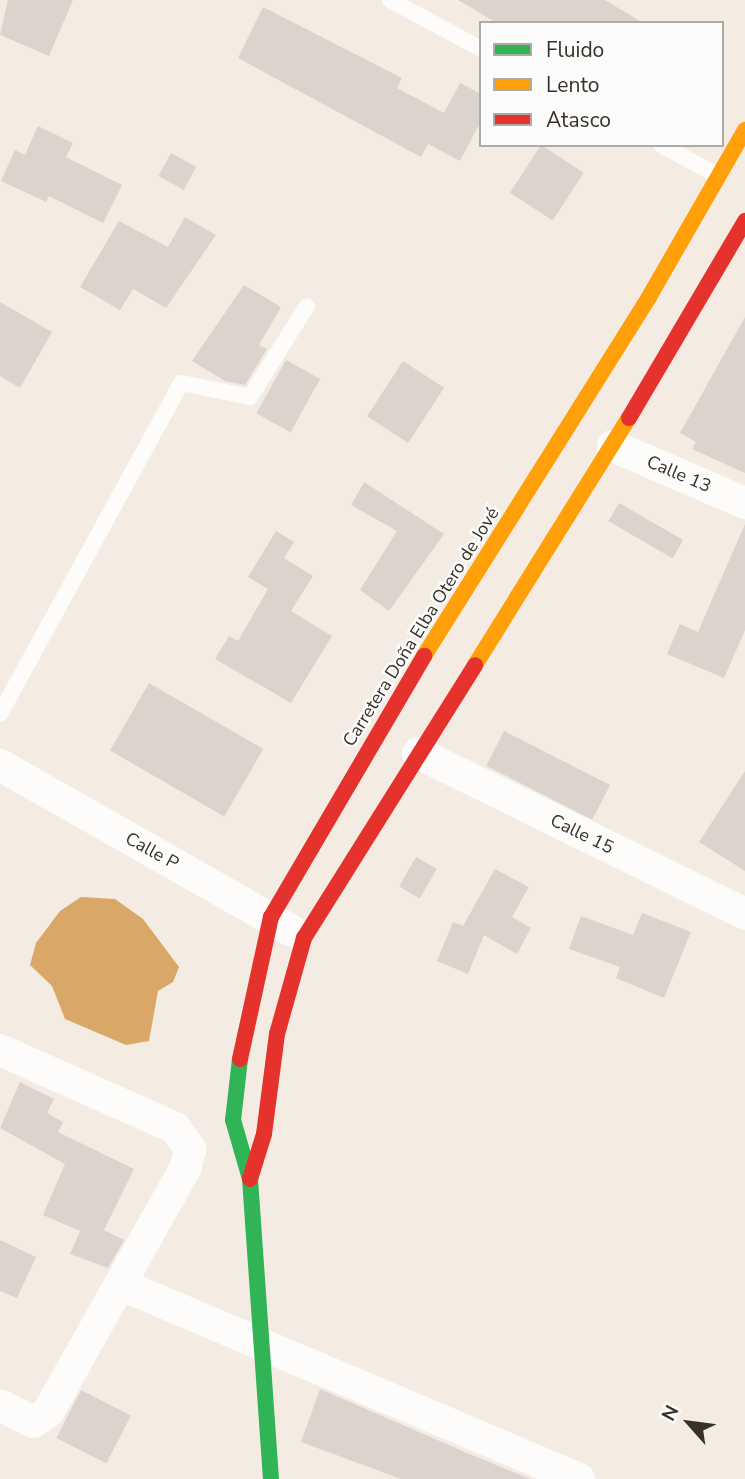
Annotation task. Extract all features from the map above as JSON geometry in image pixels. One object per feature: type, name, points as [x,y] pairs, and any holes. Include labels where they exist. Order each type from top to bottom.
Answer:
[{"type":"street","name":"Carretera Doña Elba Otero de Jové","points":[[271,1479],[250,1179],[233,1120],[244,1029],[271,917],[341,790],[567,430],[745,130]]},
{"type":"street","name":"Carretera Doña Elba Otero de Jové","points":[[250,1179],[264,1134],[277,1034],[304,937],[613,446],[745,221]]},
{"type":"street","name":"Calle 13","points":[[613,446],[745,503]]},
{"type":"street","name":"Calle 15","points":[[418,753],[745,914]]},
{"type":"street","name":"Calle P","points":[[0,765],[304,937]]},
{"type":"street","points":[[0,1050],[175,1128],[190,1149],[186,1167],[122,1285],[48,1412],[33,1422],[0,1405]]},
{"type":"street","points":[[122,1285],[260,1340],[578,1479]]},
{"type":"lane","points":[[390,0],[479,48]]},
{"type":"lane","points":[[665,147],[719,176]]},
{"type":"lane","points":[[0,714],[181,383],[250,397],[307,306]]},
{"type":"shaded area","points":[[81,897],[115,899],[143,919],[179,967],[173,982],[158,991],[149,1041],[126,1045],[65,1019],[52,986],[30,965],[36,943],[60,911]]},
{"type":"building","points":[[8,0],[73,0],[49,56],[0,35]]},
{"type":"building","points":[[458,0],[605,0],[640,21],[494,21]]},
{"type":"building","points":[[263,7],[402,78],[397,88],[444,113],[460,83],[479,93],[479,125],[460,161],[428,144],[421,157],[238,58]]},
{"type":"building","points":[[38,126],[73,143],[66,157],[122,185],[103,223],[49,196],[46,202],[1,181],[15,150],[25,155]]},
{"type":"building","points":[[540,147],[544,147],[584,173],[553,221],[510,193]]},
{"type":"building","points":[[171,153],[196,167],[184,190],[158,176]]},
{"type":"building","points":[[185,217],[216,235],[166,308],[133,289],[120,310],[80,287],[119,221],[168,247]]},
{"type":"building","points":[[244,285],[281,307],[259,345],[267,349],[245,385],[225,381],[192,361]]},
{"type":"building","points":[[0,302],[52,332],[20,388],[0,376]]},
{"type":"building","points":[[745,317],[745,473],[692,449],[696,442],[680,433]]},
{"type":"building","points":[[286,360],[320,379],[291,432],[256,413]]},
{"type":"building","points":[[403,361],[444,388],[408,443],[367,416]]},
{"type":"building","points":[[364,482],[444,534],[389,611],[360,590],[397,531],[351,505]]},
{"type":"building","points":[[619,503],[683,540],[673,558],[608,521]]},
{"type":"building","points":[[745,524],[745,630],[724,678],[667,654],[680,624],[698,632]]},
{"type":"building","points":[[276,531],[294,542],[284,558],[313,576],[291,611],[332,636],[291,703],[215,659],[229,636],[238,641],[268,589],[248,577]]},
{"type":"building","points":[[149,683],[263,749],[224,817],[110,751]]},
{"type":"building","points":[[504,731],[610,785],[592,820],[486,766]]},
{"type":"building","points":[[745,771],[745,871],[699,842]]},
{"type":"building","points":[[416,857],[437,869],[420,898],[399,886]]},
{"type":"building","points":[[495,869],[529,887],[512,917],[531,928],[517,954],[484,935],[468,974],[437,961],[453,922],[463,926]]},
{"type":"building","points":[[642,913],[691,932],[664,998],[616,978],[620,967],[569,949],[581,916],[633,935]]},
{"type":"building","points":[[20,1082],[54,1099],[47,1113],[63,1122],[58,1132],[134,1169],[104,1230],[124,1240],[108,1268],[70,1254],[80,1231],[43,1215],[65,1164],[0,1128]]},
{"type":"building","points":[[0,1240],[36,1257],[17,1298],[0,1291]]},
{"type":"building","points":[[320,1389],[530,1479],[401,1479],[301,1442]]},
{"type":"building","points":[[81,1390],[131,1415],[106,1464],[56,1438]]},
{"type":"traffic: fast","points":[[240,1059],[233,1120],[250,1179],[271,1479]]},
{"type":"traffic: slow","points":[[424,656],[649,297],[745,130]]},
{"type":"traffic: slow","points":[[475,665],[629,418]]},
{"type":"traffic: jam","points":[[629,418],[745,221]]},
{"type":"traffic: jam","points":[[240,1059],[271,917],[424,656]]},
{"type":"traffic: jam","points":[[250,1179],[264,1134],[277,1034],[304,938],[475,665]]}]
